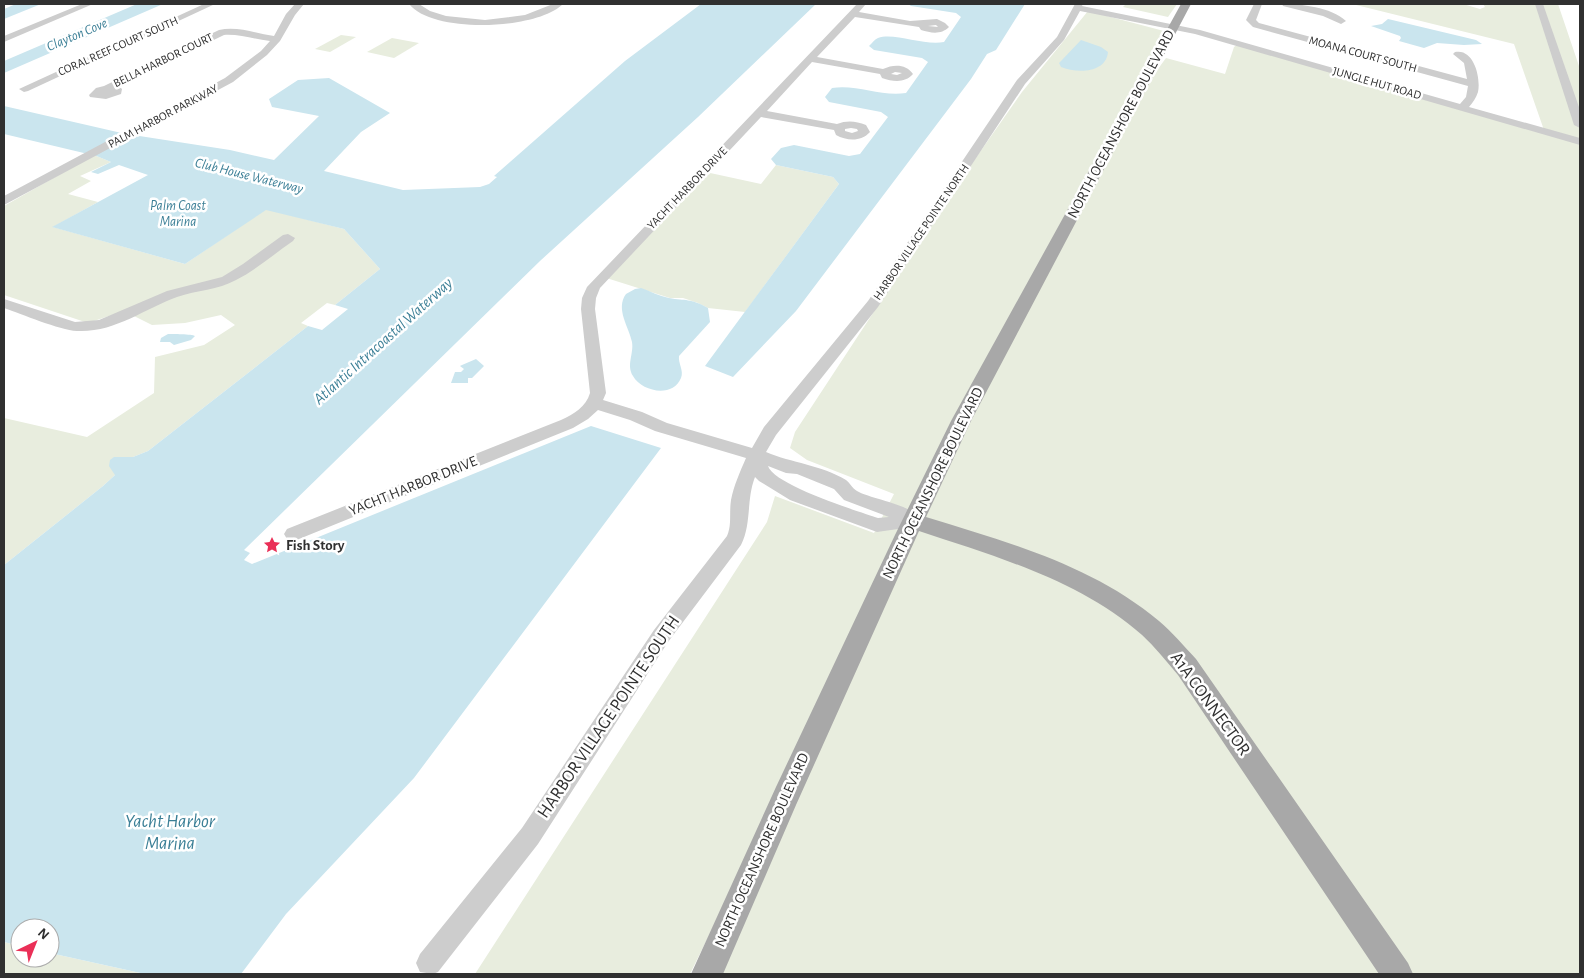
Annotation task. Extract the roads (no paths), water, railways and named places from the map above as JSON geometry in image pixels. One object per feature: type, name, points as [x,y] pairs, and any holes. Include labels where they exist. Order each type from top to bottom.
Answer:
[{"type":"main road","name":"NORTH OCEANSHORE BOULEVARD","points":[[706,974],[913,521],[970,404],[1186,4]]},
{"type":"main road","name":"A1A CONNECTOR","points":[[913,521],[1031,560],[1075,580],[1117,604],[1150,629],[1187,667],[1397,974]]},
{"type":"street","points":[[4,39],[89,4]]},
{"type":"street","name":"CORAL REEF COURT SOUTH","points":[[24,89],[212,4]]},
{"type":"street","name":"PALM HARBOR PARKWAY","points":[[4,201],[139,130],[239,74],[259,58],[277,39],[291,14],[300,4]]},
{"type":"street","points":[[413,4],[421,10],[438,17],[484,22],[530,16],[559,4]]},
{"type":"street","name":"MOANA COURT SOUTH","points":[[1258,4],[1251,20],[1253,24],[1473,84]]},
{"type":"street","points":[[1286,4],[1329,15],[1341,21]]},
{"type":"street","points":[[1539,4],[1580,125]]},
{"type":"street","name":"JUNGLE HUT ROAD","points":[[1078,5],[1173,26],[1580,142]]},
{"type":"street","name":"HARBOR VILLAGE POINTE NORTH","points":[[756,455],[777,423],[874,304],[1021,82],[1061,38],[1078,5]]},
{"type":"street","points":[[858,9],[922,24]]},
{"type":"street","name":"YACHT HARBOR DRIVE","points":[[293,534],[567,424],[590,407],[598,393],[588,313],[588,302],[592,290],[633,244],[858,9]]},
{"type":"street","name":"BELLA HARBOR COURT","points":[[108,88],[222,32],[238,31],[248,35],[277,39]]},
{"type":"street","points":[[1458,54],[1468,61],[1473,84],[1472,96],[1463,108]]},
{"type":"street","points":[[810,59],[885,72]]},
{"type":"street","points":[[759,113],[839,128]]},
{"type":"street","points":[[4,303],[74,326],[111,321],[166,296],[225,280],[240,272],[288,238]]},
{"type":"street","points":[[590,407],[629,424],[661,427],[756,455],[786,467],[799,468],[840,484],[839,499]]},
{"type":"street","points":[[756,455],[760,472],[765,477],[839,499],[885,507],[913,521]]},
{"type":"street","name":"HARBOR VILLAGE POINTE SOUTH","points":[[428,963],[530,836],[661,636],[734,540],[739,529],[742,489],[756,455]]},
{"type":"street","points":[[786,467],[801,489]]},
{"type":"street","points":[[839,499],[877,525],[913,521]]},
{"type":"water","points":[[16,4],[41,4],[4,19],[4,9]]},
{"type":"water","name":"Clayton Cove","points":[[137,4],[163,4],[4,73],[4,61]]},
{"type":"water","points":[[701,4],[816,4],[698,117],[540,261],[244,550],[250,553],[244,560],[252,564],[591,426],[661,448],[414,778],[286,914],[241,974],[145,974],[60,955],[60,918],[10,918],[10,944],[4,942],[4,565],[115,475],[109,466],[110,460],[114,457],[133,457],[148,451],[308,326],[322,330],[348,309],[335,305],[380,269],[344,229],[266,210],[185,264],[52,227],[148,175],[119,165],[98,174],[91,172],[111,162],[94,155],[133,135],[230,150],[274,160],[319,116],[272,107],[269,99],[298,80],[329,78],[390,113],[361,132],[324,171],[403,190],[480,187],[489,184],[497,177],[494,176],[625,61]]},
{"type":"water","points":[[908,4],[1025,4],[996,50],[987,54],[971,79],[796,311],[733,377],[705,366],[839,184],[833,177],[776,165],[771,159],[781,148],[794,145],[849,156],[860,154],[888,117],[881,112],[829,102],[825,97],[832,88],[841,87],[897,94],[906,93],[928,62],[922,58],[874,50],[869,46],[877,39],[885,37],[936,43],[944,42],[961,17],[956,13]]},
{"type":"water","points":[[1388,19],[1476,40],[1482,44],[1437,43],[1424,48],[1399,41],[1400,36],[1371,26],[1382,24]]},
{"type":"water","points":[[1081,40],[1101,47],[1108,52],[1106,59],[1096,68],[1089,70],[1082,71],[1061,67],[1059,63]]},
{"type":"water","points":[[4,106],[126,134],[88,154],[4,134]]},
{"type":"water","points":[[641,288],[665,297],[692,301],[708,308],[710,322],[679,356],[681,378],[677,384],[665,390],[657,391],[643,386],[637,382],[630,368],[632,342],[622,312],[622,306],[626,294]]},
{"type":"water","points":[[168,334],[195,336],[191,340],[174,345],[170,342],[160,342],[161,338]]},
{"type":"water","points":[[476,359],[484,366],[472,378],[468,378],[468,383],[451,383],[455,372],[461,372],[464,369],[460,366]]},
{"type":"place","name":"Fish Story","points":[[272,545]]},
{"type":"water label","name":"Club House Waterway","points":[[249,176]]},
{"type":"water label","name":"Palm Coast Marina","points":[[178,214]]},
{"type":"water label","name":"Atlantic Intracoastal Waterway","points":[[383,341]]},
{"type":"water label","name":"Yacht Harbor Marina","points":[[170,832]]}]
